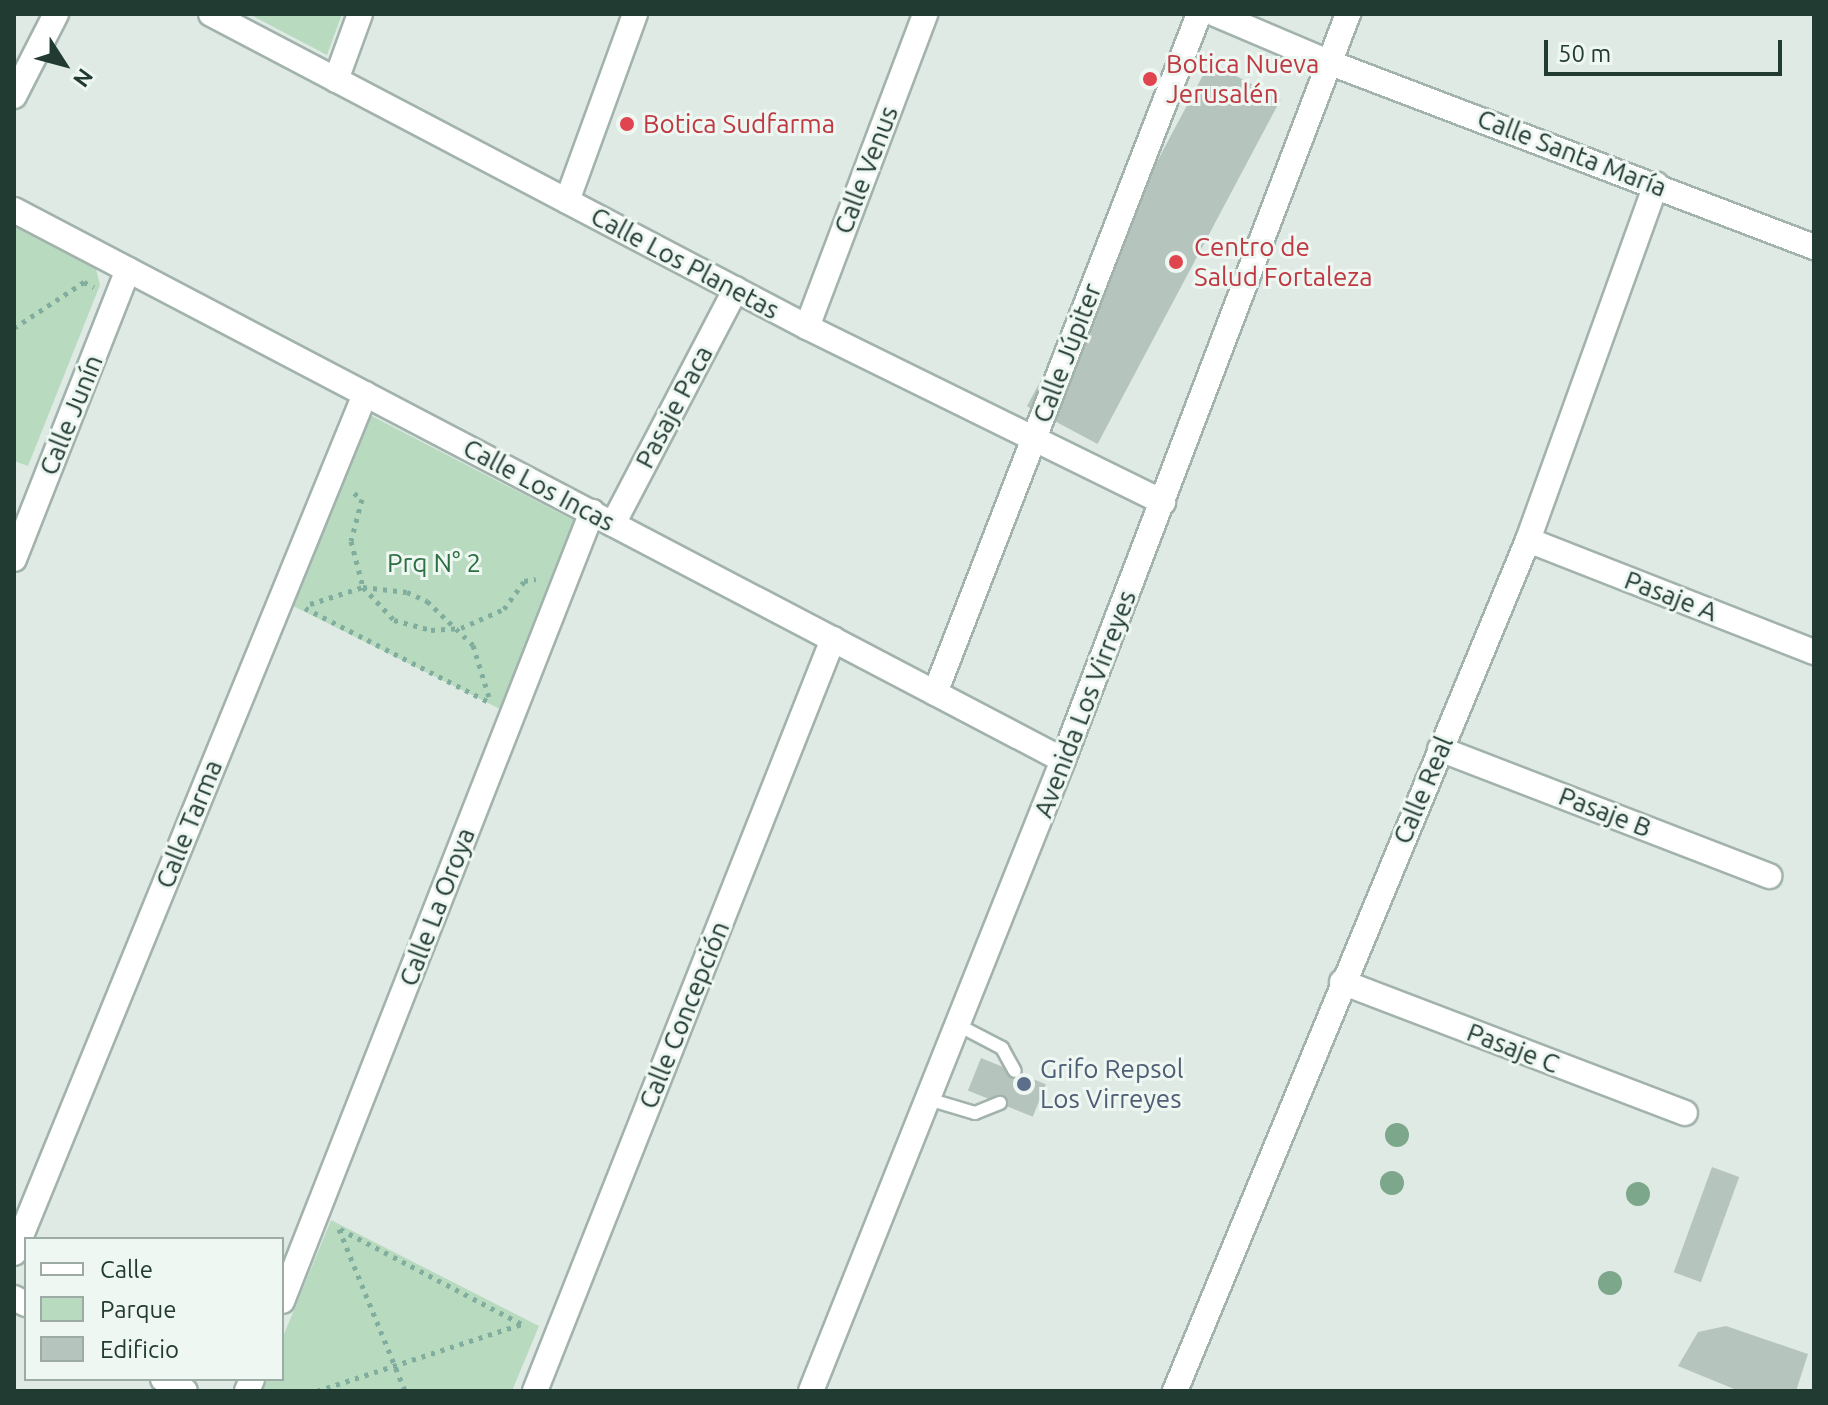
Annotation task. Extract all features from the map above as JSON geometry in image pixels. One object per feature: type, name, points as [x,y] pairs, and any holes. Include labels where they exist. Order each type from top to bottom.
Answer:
[{"type":"street","points":[[14,96],[56,14]]},
{"type":"street","name":"Calle Los Planetas","points":[[211,14],[807,327],[1163,502]]},
{"type":"street","points":[[336,80],[360,14]]},
{"type":"street","points":[[567,201],[635,14]]},
{"type":"street","name":"Calle Venus","points":[[807,327],[925,14]]},
{"type":"street","name":"Calle Júpiter","points":[[935,693],[1199,14]]},
{"type":"street","name":"Calle Santa María","points":[[1215,14],[1328,62],[1656,184],[1814,247]]},
{"type":"street","name":"Avenida Los Virreyes","points":[[811,1391],[1063,760],[1348,14]]},
{"type":"street","name":"Calle Real","points":[[1175,1391],[1342,982],[1528,540],[1656,184]]},
{"type":"street","name":"Calle Los Incas","points":[[14,210],[1063,760]]},
{"type":"street","name":"Calle Junín","points":[[14,559],[128,270]]},
{"type":"street","name":"Pasaje Paca","points":[[602,518],[736,289]]},
{"type":"street","name":"Calle Tarma","points":[[14,1253],[365,394]]},
{"type":"street","name":"Calle La Oroya","points":[[284,1296],[602,518]]},
{"type":"street","name":"Pasaje A","points":[[1528,540],[1814,652]]},
{"type":"street","name":"Calle Concepción","points":[[535,1391],[833,639]]},
{"type":"street","name":"Pasaje B","points":[[1440,749],[1769,876]]},
{"type":"street","name":"Pasaje C","points":[[1342,982],[1685,1113]]},
{"type":"street","points":[[167,1381],[185,1391]]},
{"type":"lane","points":[[958,1025],[1008,1053],[1015,1071]]},
{"type":"lane","points":[[928,1099],[975,1113],[1000,1103]]},
{"type":"path","points":[[14,328],[84,282]]},
{"type":"path","points":[[350,490],[362,499],[351,541],[363,587],[394,620],[431,630],[461,628],[504,609],[524,581],[537,579]]},
{"type":"path","points":[[363,587],[407,592],[436,607],[461,628],[482,663],[490,702],[304,607],[363,587]]},
{"type":"path","points":[[317,1391],[395,1365],[522,1324],[339,1228],[355,1269],[395,1365],[405,1391]]},
{"type":"green space","points":[[249,14],[342,14],[327,55]]},
{"type":"green space","points":[[14,223],[96,269],[100,285],[28,466],[14,461]]},
{"type":"green space","name":"Prq N° 2","points":[[370,415],[575,521],[502,710],[293,606]]},
{"type":"green space","points":[[331,1220],[539,1326],[512,1391],[261,1391],[265,1381],[284,1381],[284,1334]]},
{"type":"building","name":"Centro de Salud Fortaleza","points":[[1210,62],[1281,100],[1098,444],[1027,406]]},
{"type":"building","points":[[981,1058],[1046,1084],[1033,1117],[968,1090]]},
{"type":"building","points":[[1712,1167],[1739,1177],[1701,1282],[1674,1272]]},
{"type":"building","points":[[1726,1326],[1808,1354],[1796,1391],[1739,1391],[1678,1366],[1698,1332]]},
{"type":"place","name":"Botica Nueva Jerusalén","points":[[1150,79]]},
{"type":"place","name":"Botica Sudfarma","points":[[627,124]]},
{"type":"place","name":"Centro de Salud Fortaleza","points":[[1176,262]]},
{"type":"place","name":"Grifo Repsol Los Virreyes","points":[[1024,1084]]}]
